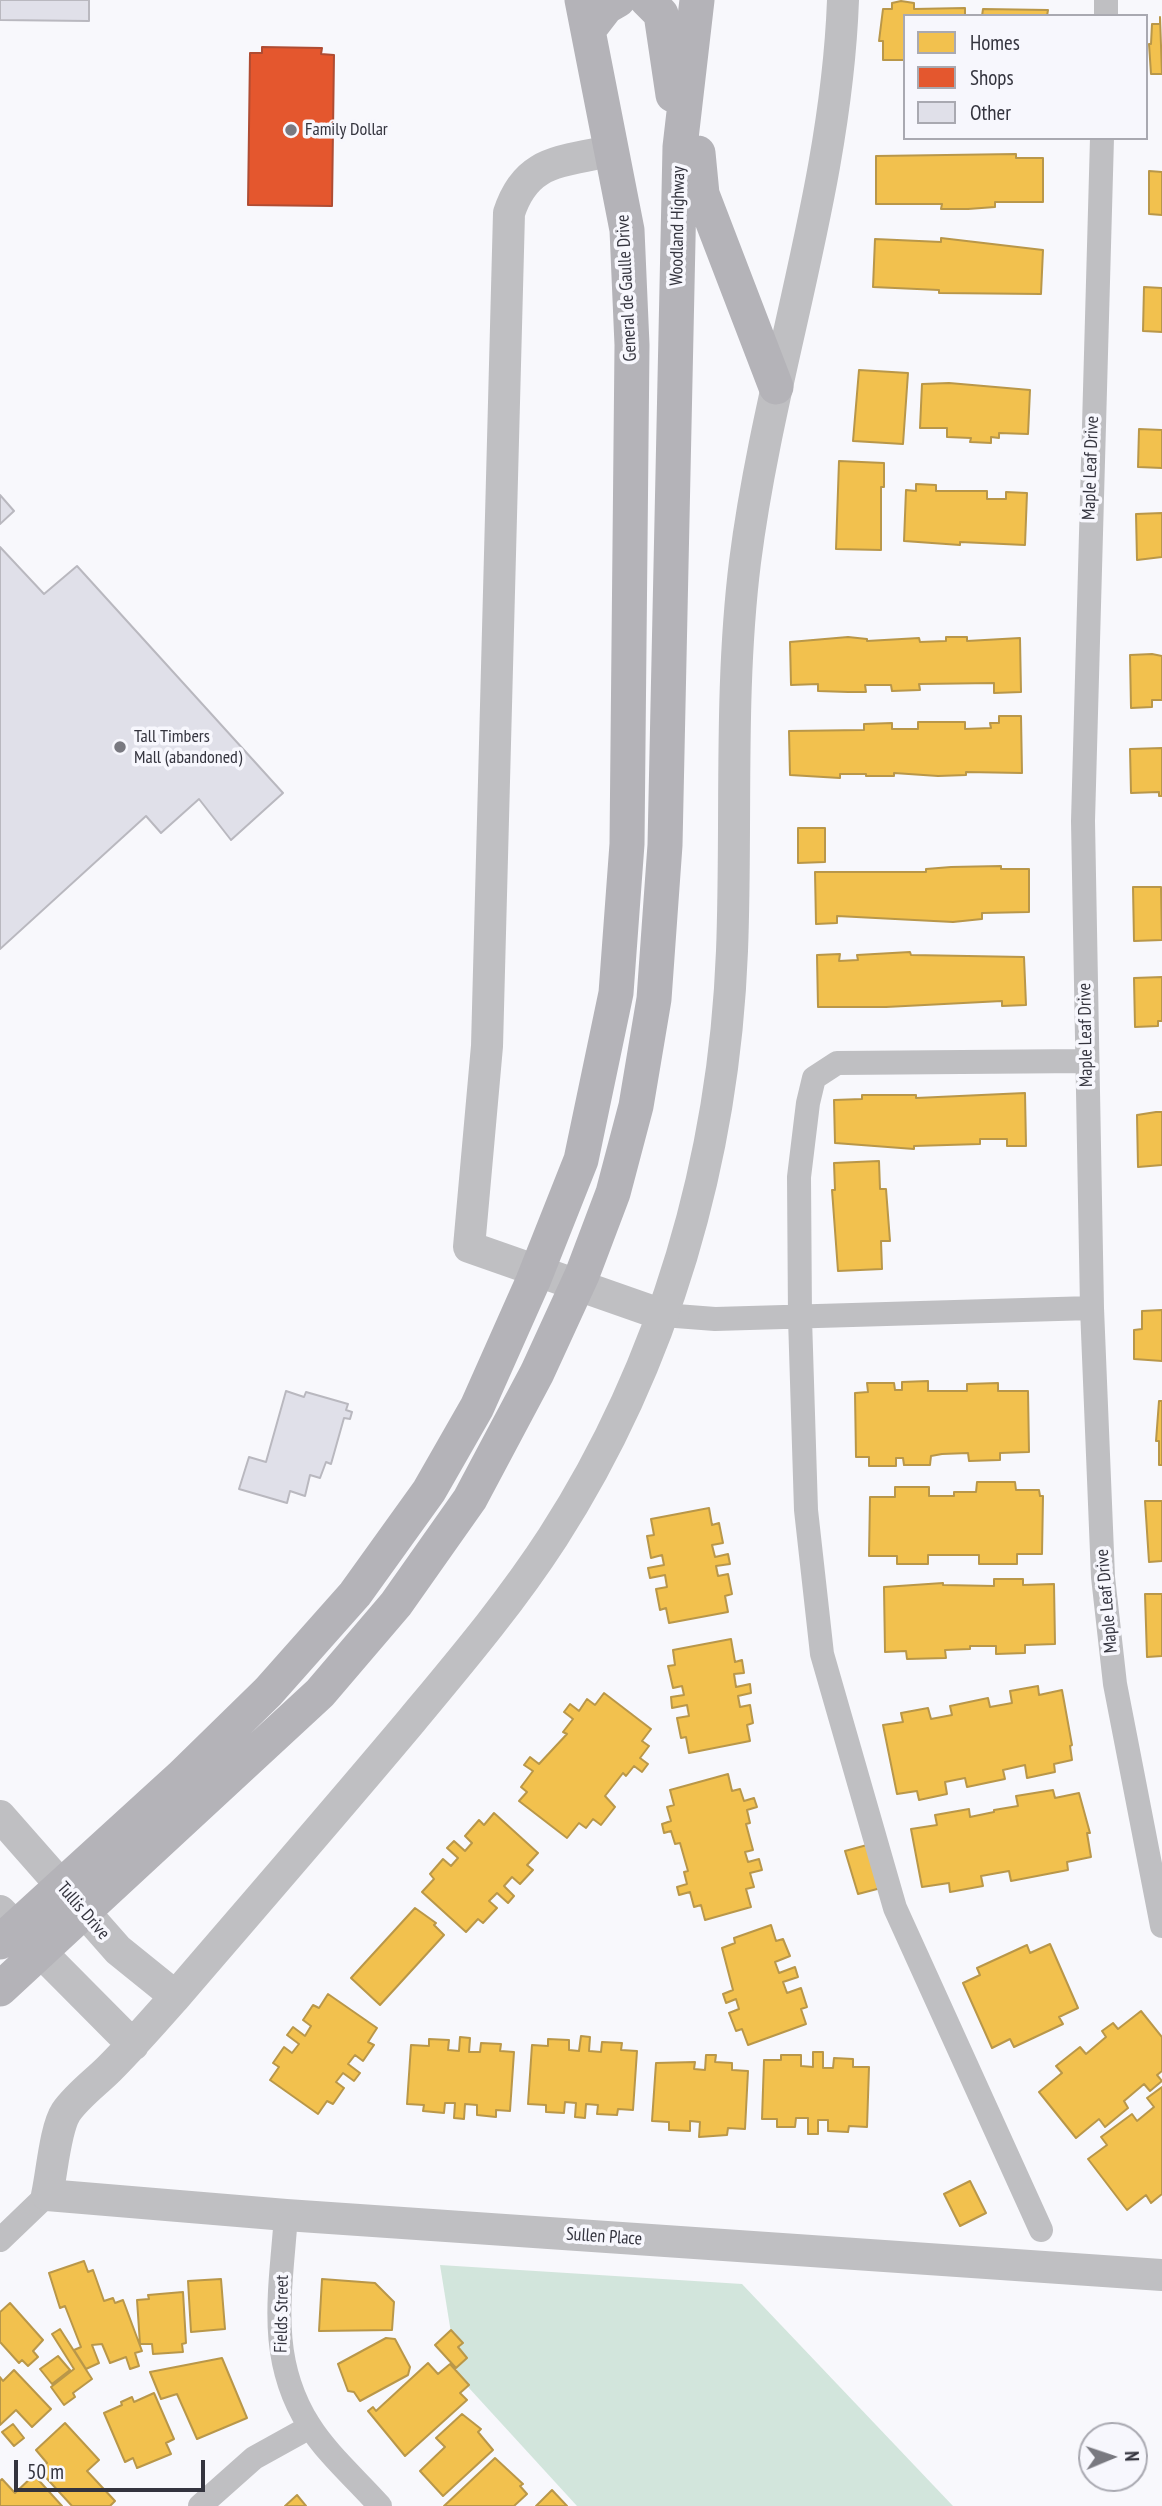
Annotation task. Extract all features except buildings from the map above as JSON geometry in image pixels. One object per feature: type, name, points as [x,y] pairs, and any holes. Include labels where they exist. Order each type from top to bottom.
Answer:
[{"type":"main road","points":[[585,15],[618,0]]},
{"type":"main road","points":[[647,0],[661,14],[680,147]]},
{"type":"main road","name":"Woodland Highway","points":[[0,1989],[320,1693],[396,1604],[470,1499],[537,1373],[582,1275],[620,1168],[636,1106],[654,999],[665,845],[680,147],[696,0]]},
{"type":"main road","name":"General de Gaulle Drive","points":[[0,1942],[181,1777],[268,1692],[355,1594],[429,1491],[477,1407],[533,1281],[581,1160],[617,993],[626,844],[632,455],[632,345],[627,230],[585,15]]},
{"type":"main road","points":[[690,65],[702,194],[776,387]]},
{"type":"street","points":[[0,2240],[47,2195],[64,2114],[133,2045],[475,1644],[552,1538],[622,1418],[663,1315],[710,1149],[726,1048],[732,953],[738,631],[754,501],[776,387],[815,225],[832,126],[843,0]]},
{"type":"street","name":"Maple Leaf Drive","points":[[1102,140],[1083,808],[1092,1308],[1103,1577],[1113,1671],[1130,1777],[1162,1926]]},
{"type":"street","points":[[612,150],[542,168],[526,178],[517,190],[509,213],[487,1046],[469,1247],[663,1315],[715,1319],[800,1318],[1092,1308]]},
{"type":"street","points":[[1041,2230],[895,1908],[822,1654],[806,1510],[799,1177],[814,1077],[837,1063],[1086,1061]]},
{"type":"street","name":"Tullis Drive","points":[[0,1816],[118,1950],[175,1996]]},
{"type":"street","points":[[0,1911],[133,2045]]},
{"type":"street","name":"Sullen Place","points":[[47,2195],[286,2215],[1162,2275]]},
{"type":"street","name":"Fields Street","points":[[286,2215],[279,2322],[281,2363],[294,2398],[310,2427],[380,2506]]},
{"type":"street","points":[[200,2506],[254,2458],[310,2427]]},
{"type":"green space","points":[[440,2265],[742,2284],[953,2506],[577,2506],[458,2376]]},
{"type":"place","name":"Family Dollar","points":[[291,130]]},
{"type":"place","name":"Tall Timbers Mall (abandoned)","points":[[120,747]]}]
